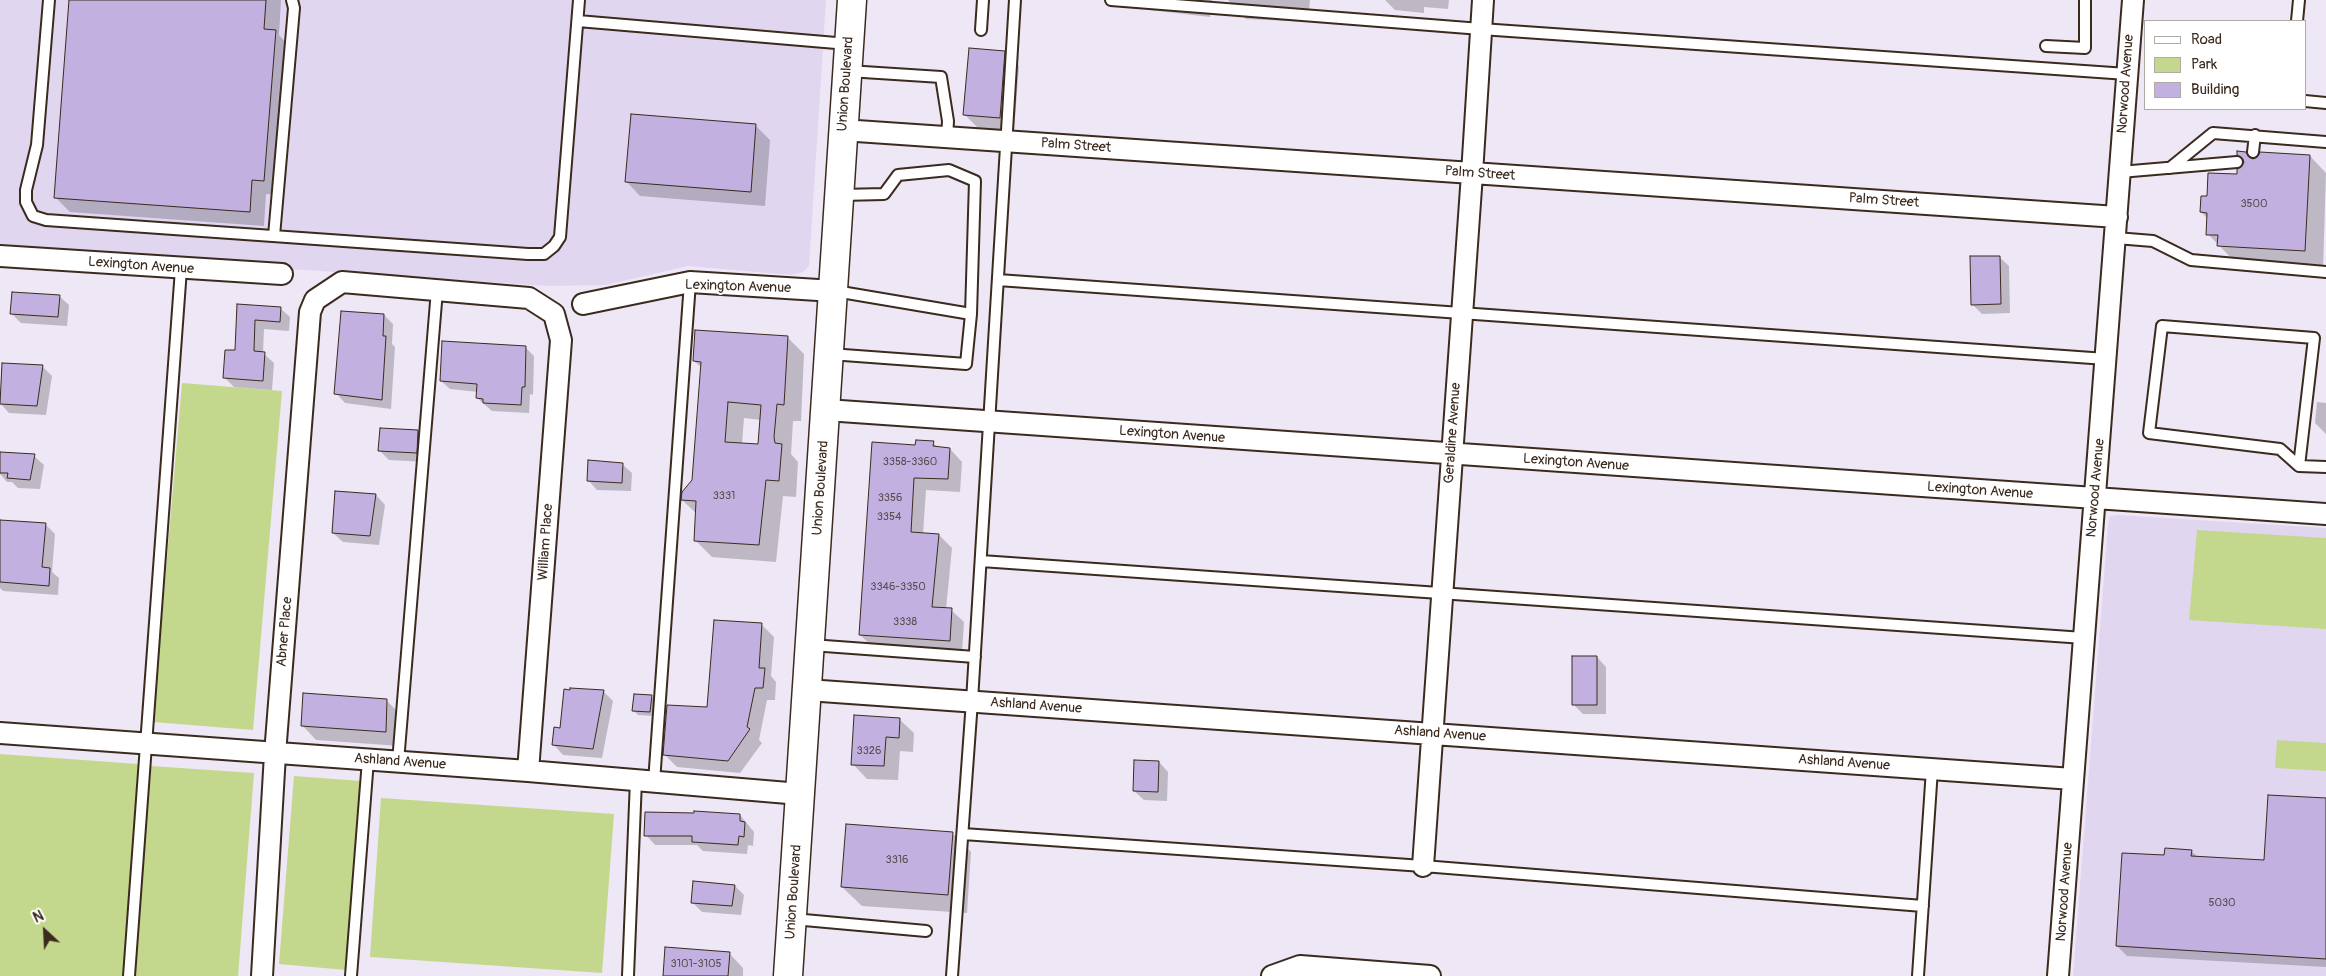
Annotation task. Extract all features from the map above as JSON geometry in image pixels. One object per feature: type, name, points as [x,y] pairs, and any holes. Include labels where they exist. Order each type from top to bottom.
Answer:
[{"type":"main road","name":"Union Boulevard","points":[[788,976],[852,0]]},
{"type":"street","name":"Geraldine Avenue","points":[[1423,866],[1483,0]]},
{"type":"street","name":"Norwood Avenue","points":[[2058,976],[2116,238],[2132,0]]},
{"type":"street","name":"Palm Street","points":[[842,130],[2117,217]]},
{"type":"street","name":"Lexington Avenue","points":[[0,256],[282,274]]},
{"type":"street","name":"Abner Place","points":[[262,976],[275,754],[310,312],[315,300],[322,293],[342,282],[437,290]]},
{"type":"street","name":"Lexington Avenue","points":[[583,304],[690,282],[834,291]]},
{"type":"street","name":"William Place","points":[[437,290],[529,298],[554,314],[561,340],[528,771]]},
{"type":"street","name":"Lexington Avenue","points":[[826,410],[1451,455],[2326,514]]},
{"type":"street","name":"Ashland Avenue","points":[[807,690],[2073,779]]},
{"type":"street","name":"Ashland Avenue","points":[[0,733],[528,771],[800,794]]},
{"type":"street","points":[[1272,976],[1300,966],[1430,976]]},
{"type":"lane","points":[[50,0],[37,145],[26,190],[26,202],[33,216],[46,220],[528,254],[544,254],[554,246],[560,237],[579,0]]},
{"type":"lane","points":[[274,236],[294,8],[292,0]]},
{"type":"lane","points":[[981,30],[983,0]]},
{"type":"lane","points":[[952,976],[975,657],[1015,0]]},
{"type":"lane","points":[[1111,0],[1481,29],[2127,74]]},
{"type":"lane","points":[[2046,46],[2085,48],[2085,0]]},
{"type":"lane","points":[[2297,20],[2298,0]]},
{"type":"lane","points":[[578,21],[849,44]]},
{"type":"lane","points":[[847,71],[941,76],[948,120],[947,138]]},
{"type":"lane","points":[[2306,101],[2326,103]]},
{"type":"lane","points":[[2170,168],[2213,133],[2326,142]]},
{"type":"lane","points":[[2253,152],[2255,135]]},
{"type":"lane","points":[[2120,172],[2237,162]]},
{"type":"lane","points":[[830,354],[966,364],[971,314],[975,181],[949,170],[898,175],[884,194],[839,195]]},
{"type":"lane","points":[[2116,238],[2153,241],[2191,260],[2326,272]]},
{"type":"lane","points":[[129,976],[148,744],[181,269]]},
{"type":"lane","points":[[998,280],[2106,359]]},
{"type":"lane","points":[[628,976],[690,282]]},
{"type":"lane","points":[[398,762],[437,290]]},
{"type":"lane","points":[[834,291],[971,314]]},
{"type":"lane","points":[[2299,466],[2314,338],[2162,326],[2149,433],[2280,449],[2299,466],[2326,467]]},
{"type":"lane","points":[[981,561],[1442,595],[2084,638]]},
{"type":"lane","points":[[810,645],[975,657]]},
{"type":"lane","points":[[351,976],[368,760]]},
{"type":"lane","points":[[1918,976],[1932,769]]},
{"type":"lane","points":[[962,834],[1423,866],[1923,906]]},
{"type":"lane","points":[[792,918],[926,931]]},
{"type":"shaded area","points":[[0,0],[826,0],[809,266],[803,272],[792,275],[688,266],[605,285],[549,286],[0,250]]},
{"type":"shaded area","points":[[2110,516],[2326,528],[2326,976],[2073,976],[2108,524]]},
{"type":"green space","points":[[182,383],[282,391],[253,730],[153,722]]},
{"type":"green space","points":[[2197,530],[2326,538],[2326,629],[2189,620]]},
{"type":"green space","points":[[2277,740],[2326,743],[2326,771],[2275,768]]},
{"type":"green space","points":[[0,754],[138,764],[123,976],[0,976]]},
{"type":"green space","points":[[151,766],[254,773],[238,976],[135,976]]},
{"type":"green space","points":[[294,776],[361,781],[346,970],[279,964]]},
{"type":"green space","points":[[381,798],[614,814],[602,973],[370,957]]},
{"type":"building","points":[[69,0],[266,0],[264,29],[276,30],[264,181],[252,180],[250,212],[54,198]]},
{"type":"building","points":[[969,48],[1005,51],[1000,118],[963,115]]},
{"type":"building","points":[[631,114],[756,124],[751,192],[625,182]]},
{"type":"building","points":[[2237,151],[2246,152],[2253,159],[2260,152],[2310,155],[2305,251],[2217,246],[2218,235],[2206,235],[2207,213],[2200,212],[2201,196],[2207,196],[2208,173],[2237,174],[2237,169],[2244,162],[2237,155]]},
{"type":"building","points":[[1970,256],[2000,256],[2001,304],[1971,305]]},
{"type":"building","points":[[12,292],[60,295],[58,317],[10,314]]},
{"type":"building","points":[[237,304],[281,307],[280,322],[255,320],[254,351],[265,352],[263,381],[223,378],[225,350],[235,350]]},
{"type":"building","points":[[341,311],[384,314],[383,336],[386,336],[382,400],[334,394]]},
{"type":"building","points":[[695,330],[788,336],[784,405],[777,404],[774,437],[775,443],[782,444],[779,481],[766,480],[759,545],[694,541],[696,501],[681,500],[682,492],[692,480],[701,362],[693,361]],"holes":[[[728,402],[761,405],[758,444],[725,442]]]},
{"type":"building","points":[[442,341],[526,346],[525,387],[522,387],[521,405],[483,403],[483,399],[476,398],[477,384],[440,381]]},
{"type":"building","points":[[2,363],[43,365],[37,406],[0,404]]},
{"type":"building","points":[[380,428],[418,430],[417,453],[378,451]]},
{"type":"building","points":[[916,440],[934,441],[933,446],[950,448],[948,479],[914,478],[911,532],[939,534],[932,607],[952,608],[950,641],[859,635],[872,442],[915,445]]},
{"type":"building","points":[[0,452],[35,454],[30,480],[7,478],[8,473],[0,473]]},
{"type":"building","points":[[588,460],[623,463],[622,483],[587,481]]},
{"type":"building","points":[[335,491],[376,494],[370,536],[332,533]]},
{"type":"building","points":[[0,520],[46,523],[42,567],[50,568],[49,586],[0,582]]},
{"type":"building","points":[[714,620],[762,623],[759,668],[765,668],[763,688],[755,688],[747,727],[750,729],[728,761],[663,755],[667,705],[707,707]]},
{"type":"building","points":[[1572,656],[1597,656],[1597,705],[1572,705]]},
{"type":"building","points":[[570,688],[604,690],[593,749],[552,745],[554,727],[560,728],[564,689],[570,690]]},
{"type":"building","points":[[303,693],[387,699],[386,732],[301,726]]},
{"type":"building","points":[[634,694],[652,695],[650,712],[632,711]]},
{"type":"building","points":[[854,715],[900,718],[899,738],[886,737],[884,766],[851,765]]},
{"type":"building","points":[[1134,760],[1159,761],[1158,792],[1133,791]]},
{"type":"building","points":[[2268,795],[2326,798],[2326,959],[2116,946],[2122,853],[2164,855],[2165,848],[2192,850],[2191,856],[2264,860]]},
{"type":"building","points":[[694,811],[740,814],[740,821],[745,822],[744,837],[739,836],[738,845],[692,842],[692,836],[644,836],[645,812],[694,813]]},
{"type":"building","points":[[846,824],[953,832],[948,895],[841,887]]},
{"type":"building","points":[[693,881],[735,885],[732,906],[691,903]]},
{"type":"building","points":[[665,947],[730,952],[728,976],[663,976]]}]
